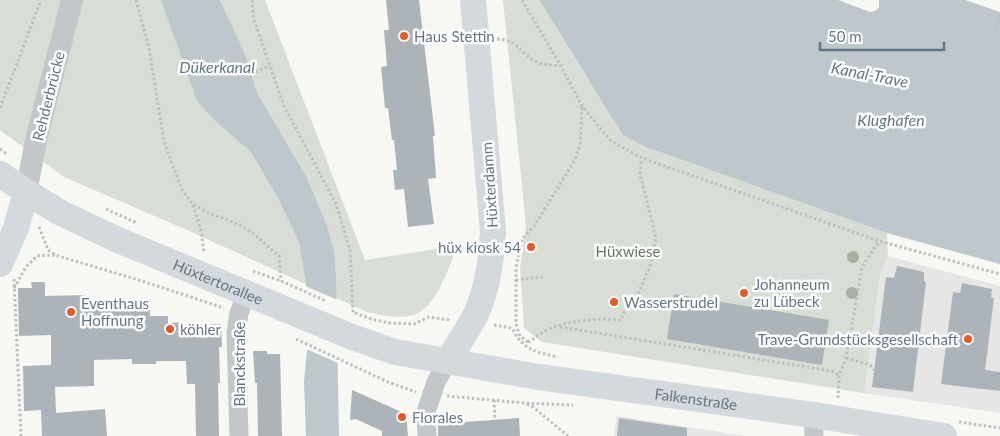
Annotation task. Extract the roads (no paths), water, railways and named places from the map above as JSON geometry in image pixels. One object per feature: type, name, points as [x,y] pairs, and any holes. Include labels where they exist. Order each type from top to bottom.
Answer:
[{"type":"main road","name":"Hüxterdamm","points":[[448,361],[477,312],[490,261],[493,232],[473,0]]},
{"type":"main road","name":"Hüxtertorallee","points":[[0,174],[61,213],[204,277],[243,303],[300,332],[345,318],[395,352],[448,361]]},
{"type":"main road","points":[[0,264],[16,228],[26,192]]},
{"type":"main road","name":"Falkenstraße","points":[[448,361],[814,425],[944,436]]},
{"type":"street","name":"Rehderbrücke","points":[[26,192],[37,136],[72,0]]},
{"type":"street","name":"Blanckstraße","points":[[239,436],[236,334],[243,303]]},
{"type":"street","points":[[427,436],[426,412],[436,382],[448,361]]},
{"type":"water","name":"Dükerkanal","points":[[161,0],[220,0],[245,55],[257,93],[306,176],[327,226],[334,251],[336,277],[339,436],[306,436],[304,381],[307,351],[306,282],[299,242],[278,198],[251,152],[220,125],[197,101]]},
{"type":"water","name":"Klughafen","points":[[539,0],[838,0],[870,12],[875,11],[879,7],[879,0],[965,0],[1000,12],[1000,264],[887,233],[646,147],[623,135]]},
{"type":"place","name":"Haus Stettin","points":[[404,36]]},
{"type":"place","name":"hüx kiosk 54","points":[[531,247]]},
{"type":"place","name":"Johanneum zu Lübeck","points":[[744,293]]},
{"type":"place","name":"Wasserstrudel","points":[[614,302]]},
{"type":"place","name":"Eventhaus Hoffnung","points":[[71,312]]},
{"type":"place","name":"köhler","points":[[170,329]]},
{"type":"place","name":"Trave-Grundstücksgesellschaft","points":[[968,339]]},
{"type":"place","name":"Florales","points":[[402,417]]},
{"type":"water label","name":"Kanal-Trave","points":[[870,74]]},
{"type":"park label","name":"Hüxwiese","points":[[628,251]]}]
